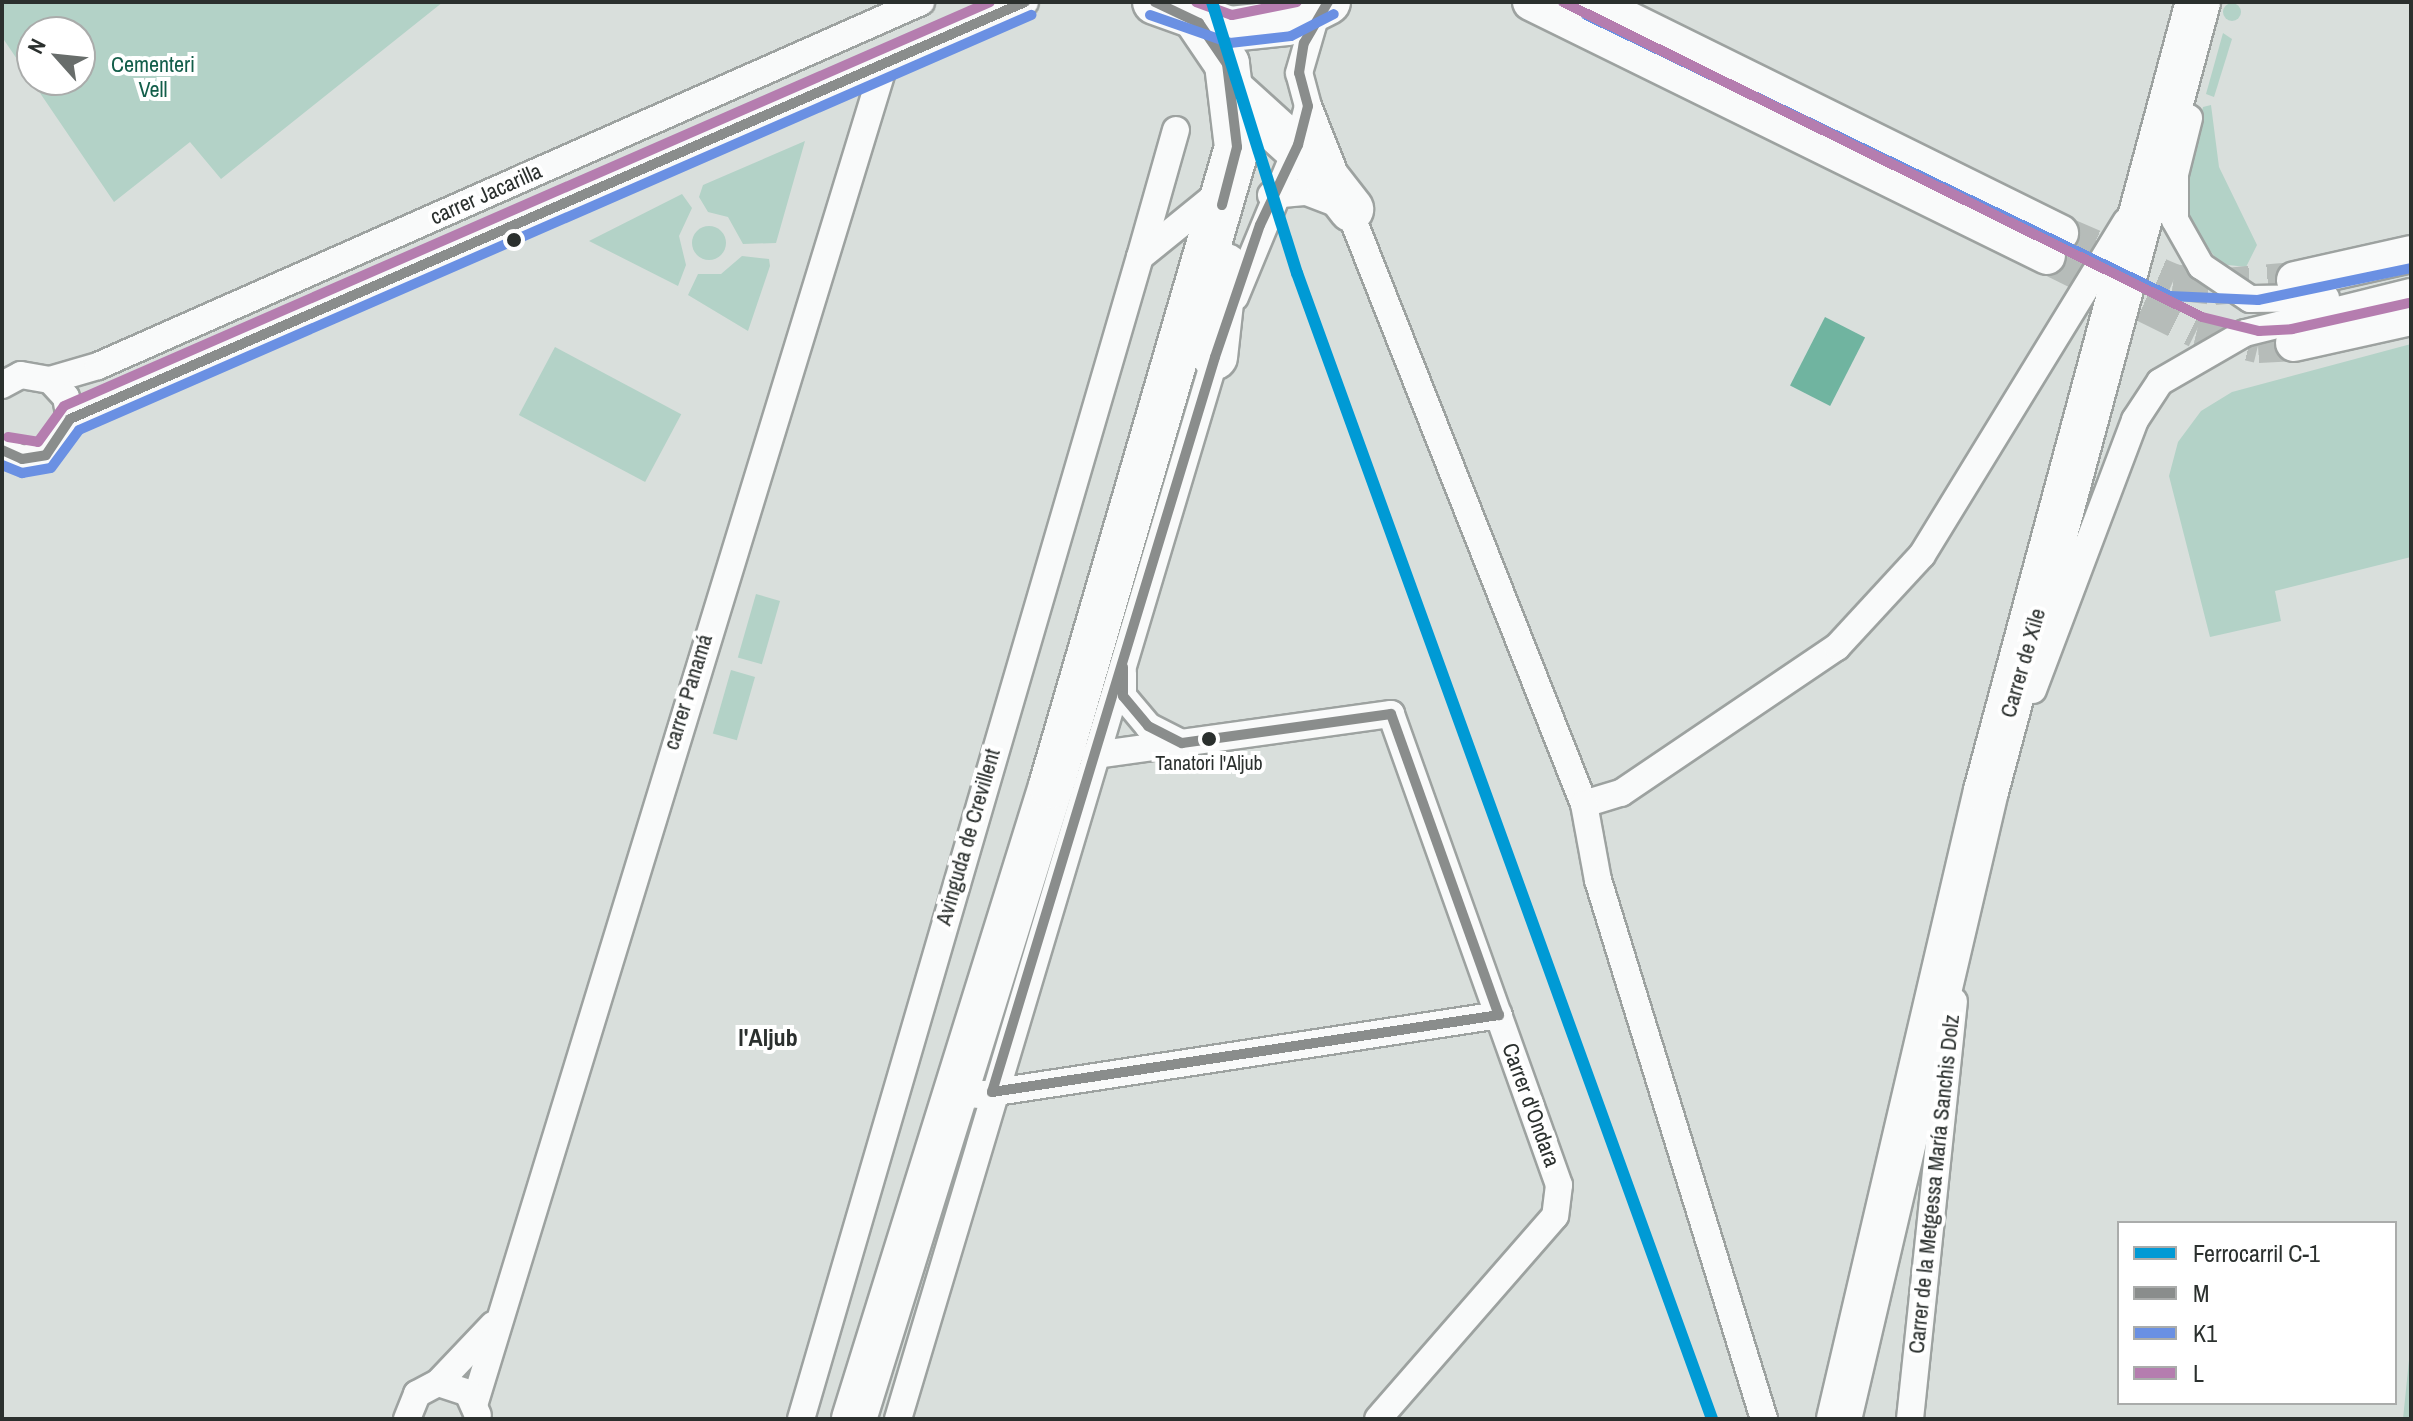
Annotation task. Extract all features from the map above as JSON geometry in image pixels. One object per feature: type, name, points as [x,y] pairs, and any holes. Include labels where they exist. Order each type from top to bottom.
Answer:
[{"type":"highway","points":[[1155,2],[1199,23],[1265,28],[1322,6]]},
{"type":"highway","name":"Carrer de Xile","points":[[1844,1403],[1864,1329],[1986,791],[2198,2]]},
{"type":"highway","points":[[854,1419],[973,1094],[1051,786],[1237,147],[1236,94],[1227,64],[1199,23]]},
{"type":"highway","points":[[1236,94],[1295,153],[1323,173],[1351,209]]},
{"type":"highway","points":[[1215,357],[1226,276],[1224,196]]},
{"type":"main road","points":[[1531,2],[2054,244],[1592,2]]},
{"type":"main road","points":[[2295,280],[2411,254]]},
{"type":"main road","points":[[2294,343],[2411,317]]},
{"type":"street","name":"carrer Jacarilla","points":[[50,380],[98,366],[921,2]]},
{"type":"street","name":"carrer Jacarilla","points":[[70,419],[1025,2]]},
{"type":"street","points":[[2210,2],[2173,197],[2178,228],[2201,266],[2235,293],[2265,301],[2329,297],[2411,276]]},
{"type":"street","points":[[1322,6],[1299,73],[1308,106],[1584,804],[1598,880],[1764,1419]]},
{"type":"street","points":[[866,26],[885,62]]},
{"type":"street","name":"carrer Panamá","points":[[477,1410],[495,1323],[781,388],[885,62]]},
{"type":"street","points":[[898,1419],[973,1094],[1093,760],[1215,357],[1271,195],[1295,153],[1308,106]]},
{"type":"street","name":"Avinguda de Crevillent","points":[[801,1419],[1176,130]]},
{"type":"street","points":[[1584,804],[1621,793],[1837,647],[1922,555],[2032,368],[2153,178]]},
{"type":"street","points":[[1271,195],[1307,192],[1351,209]]},
{"type":"street","points":[[1140,257],[1224,196]]},
{"type":"street","points":[[1986,791],[2019,732],[2135,420],[2160,382],[2245,333],[2411,292]]},
{"type":"street","points":[[2,450],[22,459],[46,455],[70,419],[66,397],[50,380],[8,377]]},
{"type":"street","points":[[1123,667],[1123,696],[1148,726],[1182,743]]},
{"type":"street","name":"Carrer d'Ondara","points":[[1182,743],[1391,714],[1559,1185],[1555,1216],[1378,1419]]},
{"type":"street","points":[[1051,786],[1093,760],[1182,743]]},
{"type":"street","name":"Carrer de la Metgessa María Sanchis Dolz","points":[[1910,1419],[1953,1024],[1948,950]]},
{"type":"street","points":[[973,1094],[1499,1015]]},
{"type":"street","name":"carrer Panamá","points":[[407,1419],[417,1394],[438,1383],[495,1323]]},
{"type":"street","points":[[438,1383],[459,1387],[477,1410]]},
{"type":"green space","name":"Cementeri Vell","points":[[2,2],[443,2],[221,179],[190,142],[114,202],[42,96],[96,96],[96,16],[16,16],[16,58],[2,37]]},
{"type":"green space","points":[[2232,3],[2241,12],[2232,21],[2223,12]]},
{"type":"green space","points":[[2223,33],[2232,39],[2214,97],[2206,94]]},
{"type":"green space","points":[[2211,105],[2219,167],[2257,245],[2246,267],[2220,264],[2190,223],[2185,174],[2203,107]]},
{"type":"green space","points":[[805,141],[776,243],[743,244],[728,217],[708,212],[699,197],[703,185]]},
{"type":"green space","points":[[682,194],[692,208],[679,236],[686,265],[678,286],[589,241]]},
{"type":"green space","points":[[709,226],[721,231],[726,243],[721,255],[709,260],[697,255],[692,243],[697,231]]},
{"type":"green space","points":[[742,256],[769,259],[770,266],[748,331],[688,295],[698,274],[721,274]]},
{"type":"green space","points":[[2411,344],[2411,557],[2275,591],[2281,621],[2210,637],[2169,476],[2178,442],[2201,411],[2232,392]]},
{"type":"green space","points":[[555,347],[681,414],[645,482],[519,415]]},
{"type":"green space","points":[[756,594],[780,601],[762,664],[738,657]]},
{"type":"green space","points":[[731,670],[755,677],[737,740],[713,733]]},
{"type":"green space","points":[[2411,1340],[2411,1419],[2403,1419]]},
{"type":"shaded area","points":[[1825,317],[1865,337],[1830,406],[1790,386]]},
{"type":"tunnel","points":[[2060,233],[2173,282],[2214,287],[2295,280]]},
{"type":"tunnel","points":[[2047,256],[2197,330],[2258,345],[2294,343]]},
{"type":"rail line","name":"C-1","points":[[1212,2],[1297,273],[1712,1419]]},
{"type":"transit line","name":"L","points":[[8,437],[38,442],[64,406],[990,2]]},
{"type":"transit line","name":"M","points":[[2,450],[22,459],[46,455],[70,419],[1025,2]]},
{"type":"transit line","name":"M","points":[[1155,2],[1199,23],[1227,64],[1237,147],[1222,205]]},
{"type":"transit line","name":"L","points":[[1196,2],[1232,15],[1297,2]]},
{"type":"transit line","name":"M","points":[[1123,667],[1123,696],[1148,726],[1182,743],[1391,714],[1499,1015],[992,1092],[1215,357],[1260,225],[1298,145],[1308,106],[1299,73],[1304,43],[1328,2]]},
{"type":"transit line","name":"L","points":[[1563,2],[2202,317],[2259,331],[2292,329],[2408,303]]},
{"type":"transit line","name":"K1","points":[[1150,15],[1230,43],[1291,36],[1334,14]]},
{"type":"transit line","name":"K1","points":[[2,465],[22,473],[51,468],[79,430],[1031,15]]},
{"type":"transit line","name":"K1","points":[[1586,15],[2170,296],[2258,300],[2411,268]]},
{"type":"place","name":"Tanatori l'Aljub","points":[[1209,739]]},
{"type":"district","name":"l'Aljub","points":[[768,1038]]}]
